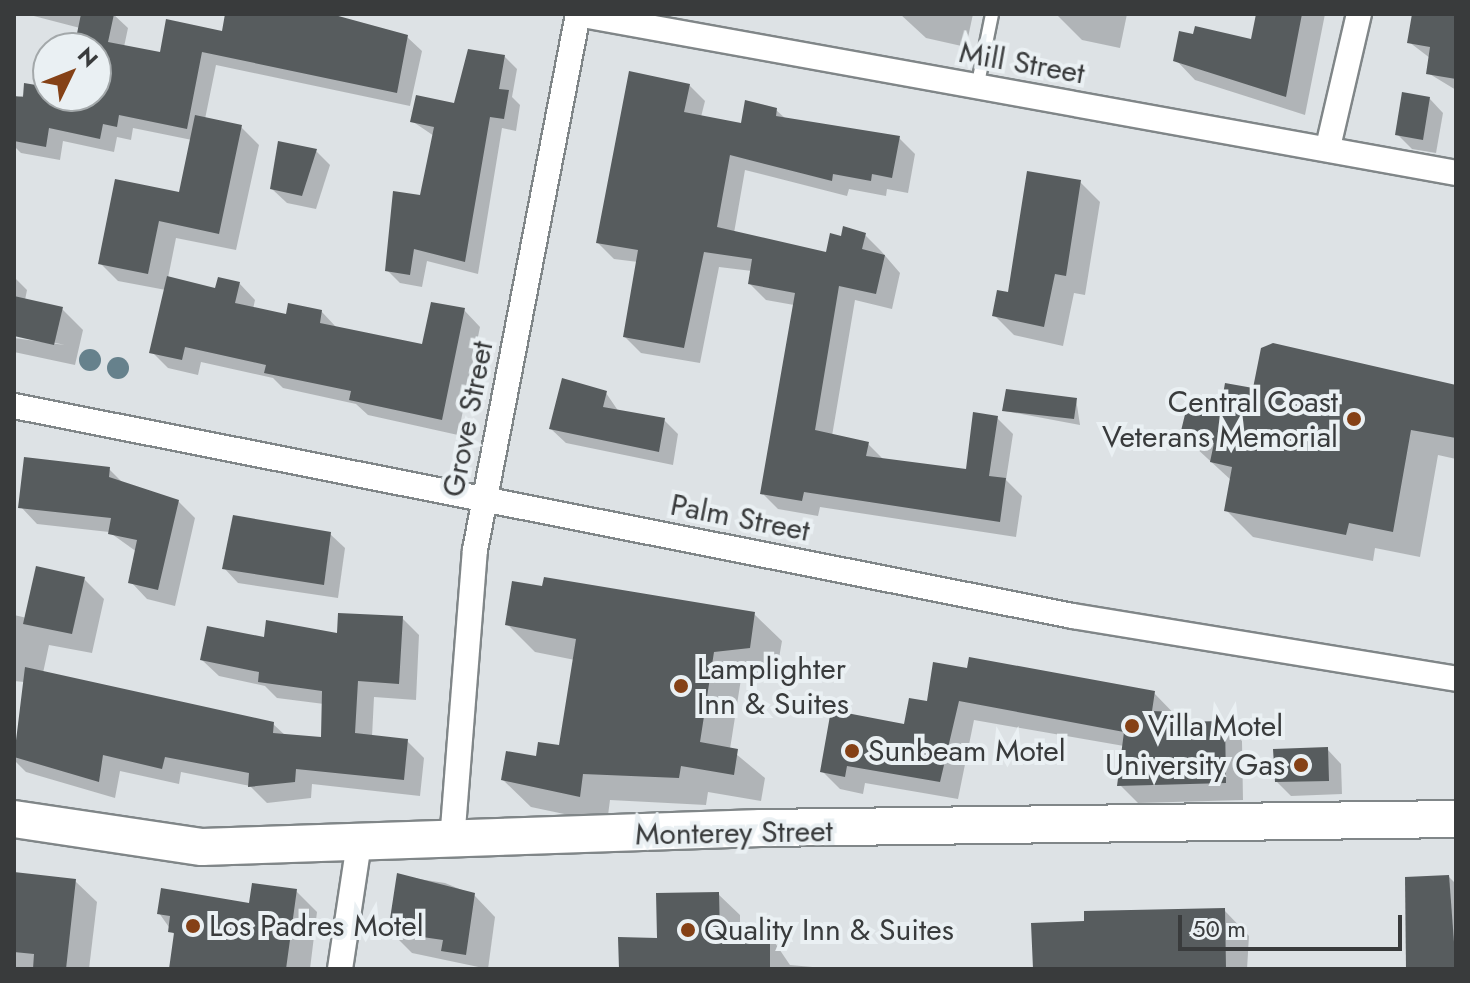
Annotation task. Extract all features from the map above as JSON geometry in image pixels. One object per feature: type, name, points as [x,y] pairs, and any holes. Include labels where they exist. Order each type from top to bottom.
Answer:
[{"type":"street","name":"Mill Street","points":[[578,14],[977,88],[1328,147],[1456,173]]},
{"type":"street","name":"Grove Street","points":[[452,841],[484,500],[578,14]]},
{"type":"street","points":[[1328,147],[1359,14]]},
{"type":"street","name":"Palm Street","points":[[14,406],[1073,616],[1456,679]]},
{"type":"street","name":"Monterey Street","points":[[14,819],[202,847],[452,841],[761,828],[1456,819]]},
{"type":"street","points":[[340,969],[359,843]]},
{"type":"lane","points":[[977,88],[992,14]]},
{"type":"building","points":[[81,14],[114,14],[110,32],[77,32]]},
{"type":"building","points":[[225,14],[331,14],[408,35],[397,93],[202,52],[187,129],[119,115],[117,127],[103,124],[100,139],[49,128],[46,147],[14,141],[14,96],[23,97],[24,83],[32,84],[32,112],[112,112],[112,43],[160,52],[166,19],[222,31]]},
{"type":"building","points":[[1256,14],[1302,14],[1286,97],[1173,61],[1179,31],[1193,34],[1195,26],[1251,39]]},
{"type":"building","points":[[1412,14],[1456,14],[1456,79],[1426,74],[1430,47],[1407,43]]},
{"type":"building","points":[[468,49],[505,55],[499,89],[509,90],[504,119],[490,117],[465,262],[414,249],[410,275],[385,271],[393,191],[420,195],[434,127],[410,122],[416,95],[454,103]]},
{"type":"building","points":[[629,71],[690,84],[684,112],[741,123],[745,100],[777,108],[776,116],[900,136],[892,178],[872,174],[871,181],[833,174],[832,181],[730,155],[717,227],[826,252],[830,233],[841,236],[843,226],[866,233],[862,249],[885,255],[876,294],[839,286],[815,430],[869,442],[866,456],[966,469],[973,412],[998,416],[989,476],[1006,478],[1000,522],[804,492],[802,501],[760,494],[795,293],[748,284],[752,259],[704,252],[684,348],[623,337],[638,250],[596,243]]},
{"type":"building","points":[[1402,92],[1430,97],[1423,140],[1395,135]]},
{"type":"building","points":[[195,115],[242,125],[219,234],[159,221],[148,274],[98,264],[115,179],[179,192]]},
{"type":"building","points":[[278,141],[317,149],[302,196],[270,189]]},
{"type":"building","points":[[1027,171],[1081,180],[1066,276],[1055,274],[1044,327],[992,316],[997,290],[1008,292]]},
{"type":"building","points":[[167,276],[215,288],[218,277],[240,282],[235,303],[286,314],[288,303],[322,310],[320,323],[422,344],[431,302],[465,308],[442,420],[349,400],[351,391],[264,373],[266,365],[185,347],[182,360],[149,353]]},
{"type":"building","points":[[14,296],[63,307],[54,345],[14,336]]},
{"type":"building","points":[[1273,343],[1456,385],[1456,438],[1411,430],[1393,532],[1349,523],[1346,535],[1224,511],[1232,467],[1210,462],[1214,443],[1180,435],[1189,398],[1221,406],[1225,383],[1253,388],[1261,348]]},
{"type":"building","points":[[562,378],[607,391],[603,407],[665,418],[659,452],[549,429]]},
{"type":"building","points":[[1006,389],[1077,398],[1074,419],[1002,411]]},
{"type":"building","points":[[24,457],[110,467],[109,477],[179,500],[158,590],[128,583],[137,540],[108,534],[111,518],[18,508]]},
{"type":"building","points":[[233,515],[331,532],[324,585],[222,569]]},
{"type":"building","points":[[36,566],[85,577],[72,634],[23,624]]},
{"type":"building","name":"Lamplighter Inn & Suites","points":[[544,577],[755,612],[750,648],[714,652],[700,742],[738,749],[734,775],[681,766],[679,778],[583,774],[580,797],[501,780],[506,751],[536,756],[538,742],[559,745],[576,639],[505,625],[512,581],[542,586]]},
{"type":"building","points":[[338,613],[403,616],[399,684],[358,681],[355,733],[408,739],[404,780],[296,769],[295,782],[248,787],[249,773],[165,757],[162,769],[103,755],[99,782],[14,757],[25,667],[274,722],[273,733],[321,737],[322,691],[258,682],[259,672],[200,660],[207,626],[264,637],[266,620],[337,633]]},
{"type":"building","points":[[969,657],[1155,691],[1152,711],[1175,712],[1174,722],[1225,721],[1226,783],[1117,786],[1124,732],[959,701],[940,782],[847,766],[845,777],[820,772],[831,710],[904,724],[909,698],[927,701],[933,662],[967,668]]},
{"type":"building","name":"University Gas","points":[[1328,747],[1329,781],[1275,782],[1273,749]]},
{"type":"building","points":[[14,872],[76,879],[66,969],[33,969],[34,954],[14,952]]},
{"type":"building","points":[[397,873],[475,893],[466,955],[441,951],[443,940],[388,932]]},
{"type":"building","points":[[1449,875],[1456,969],[1406,969],[1405,877]]},
{"type":"building","points":[[252,883],[297,889],[286,969],[169,969],[174,933],[168,932],[170,916],[157,914],[161,888],[249,903]]},
{"type":"building","name":"Quality Inn & Suites","points":[[719,892],[720,936],[770,932],[770,969],[619,969],[618,937],[657,938],[656,893]]},
{"type":"building","points":[[1225,908],[1226,969],[1033,969],[1031,923],[1084,921],[1084,911]]},
{"type":"place","name":"Central Coast Veterans Memorial","points":[[1354,419]]},
{"type":"place","name":"Lamplighter Inn & Suites","points":[[681,686]]},
{"type":"place","name":"Villa Motel","points":[[1132,726]]},
{"type":"place","name":"Sunbeam Motel","points":[[852,751]]},
{"type":"place","name":"University Gas","points":[[1301,765]]},
{"type":"place","name":"Los Padres Motel","points":[[193,926]]},
{"type":"place","name":"Quality Inn & Suites","points":[[688,930]]}]
